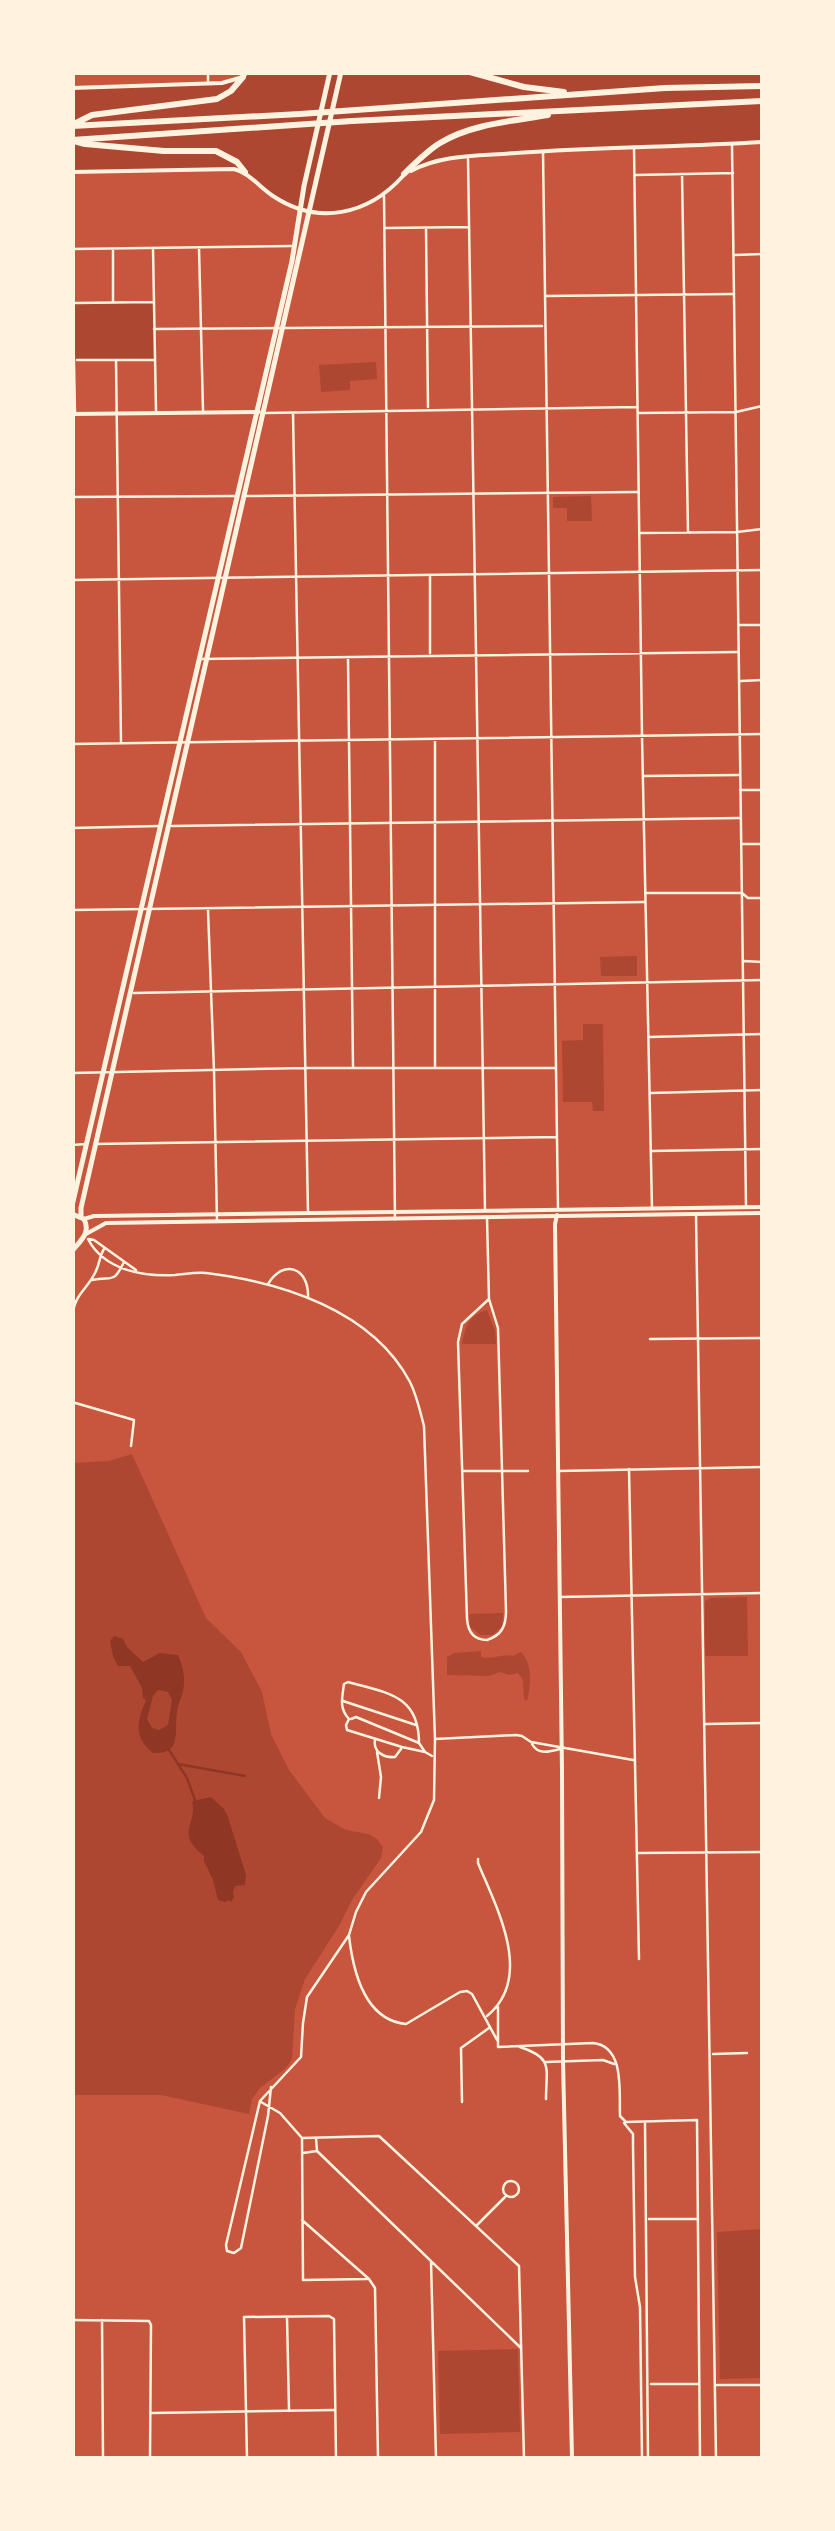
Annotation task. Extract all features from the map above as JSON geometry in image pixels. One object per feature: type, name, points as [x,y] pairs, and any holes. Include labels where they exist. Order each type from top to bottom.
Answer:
[{"type":"highway","points":[[470,72],[524,87],[580,94]]},
{"type":"highway","points":[[72,126],[92,115],[218,100],[245,75]]},
{"type":"highway","points":[[72,126],[665,88],[762,86]]},
{"type":"highway","points":[[72,140],[352,121],[762,101]]},
{"type":"highway","points":[[404,174],[449,138],[477,128],[574,110]]},
{"type":"highway","points":[[72,140],[164,151],[216,150],[238,162],[245,172]]},
{"type":"main road","points":[[279,330],[330,72]]},
{"type":"main road","points":[[82,1239],[86,1224],[81,1208],[146,908],[341,72]]},
{"type":"main road","points":[[72,88],[222,83],[245,75]]},
{"type":"main road","points":[[72,172],[245,172],[290,206],[343,212],[384,196],[404,174],[437,161],[542,151],[762,142]]},
{"type":"main road","points":[[74,414],[260,412]]},
{"type":"main road","points":[[72,1206],[146,908]]},
{"type":"main road","points":[[696,1211],[762,1210]]},
{"type":"main road","points":[[72,1251],[106,1222],[762,1210]]},
{"type":"main road","points":[[72,1214],[82,1218],[217,1218]]},
{"type":"main road","points":[[557,1214],[563,2061],[572,2458]]},
{"type":"street","points":[[208,72],[208,84]]},
{"type":"street","points":[[732,144],[746,1208]]},
{"type":"street","points":[[634,146],[652,1212]]},
{"type":"street","points":[[542,151],[557,1214]]},
{"type":"street","points":[[468,157],[484,1139],[489,1298],[498,1328],[506,1622],[501,1632],[488,1640],[476,1638],[468,1626],[458,1342],[462,1324],[489,1298]]},
{"type":"street","points":[[635,175],[732,173]]},
{"type":"street","points":[[682,174],[688,532]]},
{"type":"street","points":[[384,196],[396,1215]]},
{"type":"street","points":[[384,228],[469,227]]},
{"type":"street","points":[[426,228],[428,409]]},
{"type":"street","points":[[72,248],[294,246]]},
{"type":"street","points":[[200,247],[203,412]]},
{"type":"street","points":[[113,248],[113,302]]},
{"type":"street","points":[[153,248],[156,412]]},
{"type":"street","points":[[734,255],[762,254]]},
{"type":"street","points":[[72,268],[74,414]]},
{"type":"street","points":[[544,296],[734,294]]},
{"type":"street","points":[[73,303],[154,302]]},
{"type":"street","points":[[154,329],[544,326]]},
{"type":"street","points":[[74,360],[155,360]]},
{"type":"street","points":[[116,360],[121,743]]},
{"type":"street","points":[[638,413],[736,412],[762,406]]},
{"type":"street","points":[[260,412],[637,407]]},
{"type":"street","points":[[293,413],[308,1216]]},
{"type":"street","points":[[72,498],[639,492]]},
{"type":"street","points":[[639,533],[762,528]]},
{"type":"street","points":[[72,580],[762,570]]},
{"type":"street","points":[[430,574],[430,656]]},
{"type":"street","points":[[738,625],[762,624]]},
{"type":"street","points":[[203,659],[739,652]]},
{"type":"street","points":[[348,657],[352,1068]]},
{"type":"street","points":[[739,681],[762,680]]},
{"type":"street","points":[[72,744],[762,734]]},
{"type":"street","points":[[435,739],[435,1068]]},
{"type":"street","points":[[643,776],[740,775]]},
{"type":"street","points":[[740,790],[762,790]]},
{"type":"street","points":[[72,828],[741,818]]},
{"type":"street","points":[[741,844],[762,844]]},
{"type":"street","points":[[646,893],[742,893],[748,898],[762,898]]},
{"type":"street","points":[[72,910],[646,902]]},
{"type":"street","points":[[208,908],[217,1218]]},
{"type":"street","points":[[743,961],[762,962]]},
{"type":"street","points":[[122,994],[762,980]]},
{"type":"street","points":[[648,1037],[762,1034]]},
{"type":"street","points":[[72,1073],[557,1068]]},
{"type":"street","points":[[650,1093],[762,1090]]},
{"type":"street","points":[[72,1145],[558,1137]]},
{"type":"street","points":[[650,1151],[762,1149]]},
{"type":"street","points":[[696,1211],[716,2458]]},
{"type":"street","points":[[82,1239],[94,1240],[137,1270]]},
{"type":"street","points":[[82,1239],[121,1268],[165,1275],[200,1272],[268,1284],[343,1315],[388,1350],[411,1383],[424,1426],[436,1739],[434,1800],[422,1832],[366,1892],[349,1935],[307,1997],[302,2057],[296,2064],[272,2088],[260,2101],[226,2245],[228,2251],[238,2252],[241,2248],[272,2088]]},
{"type":"street","points":[[72,1317],[76,1297],[95,1274],[104,1249]]},
{"type":"street","points":[[90,1280],[114,1278],[124,1262]]},
{"type":"street","points":[[268,1284],[282,1269],[296,1270],[304,1275],[308,1298]]},
{"type":"street","points":[[650,1340],[762,1338]]},
{"type":"street","points":[[72,1402],[134,1420],[131,1446]]},
{"type":"street","points":[[557,1471],[762,1466]]},
{"type":"street","points":[[630,1469],[638,1958]]},
{"type":"street","points":[[462,1471],[528,1471]]},
{"type":"street","points":[[559,1597],[762,1593]]},
{"type":"street","points":[[349,1719],[342,1711],[341,1700],[344,1684],[348,1682],[402,1699],[411,1708],[425,1752]]},
{"type":"street","points":[[341,1700],[417,1726]]},
{"type":"street","points":[[349,1719],[356,1718],[419,1743]]},
{"type":"street","points":[[349,1719],[348,1730],[435,1757]]},
{"type":"street","points":[[704,1724],[762,1723]]},
{"type":"street","points":[[436,1739],[516,1735],[541,1752],[561,1748],[634,1760]]},
{"type":"street","points":[[375,1739],[382,1777],[379,1798]]},
{"type":"street","points":[[377,1752],[396,1756],[402,1748]]},
{"type":"street","points":[[636,1853],[762,1852]]},
{"type":"street","points":[[478,1858],[505,1930],[509,1952],[507,1984],[498,2007],[498,2047],[602,2044],[611,2051],[616,2064],[622,2120],[633,2134],[642,2458]]},
{"type":"street","points":[[349,1935],[352,1962],[363,1992],[384,2016],[406,2024],[466,1991],[472,1994],[498,2042]]},
{"type":"street","points":[[338,1954],[352,1962]]},
{"type":"street","points":[[485,2017],[498,2007]]},
{"type":"street","points":[[462,2102],[461,2048],[490,2026]]},
{"type":"street","points":[[531,2047],[546,2062],[546,2100]]},
{"type":"street","points":[[711,2054],[747,2053]]},
{"type":"street","points":[[546,2062],[603,2060],[616,2064]]},
{"type":"street","points":[[260,2101],[284,2117],[302,2138],[303,2280],[369,2278]]},
{"type":"street","points":[[622,2120],[696,2120],[700,2458]]},
{"type":"street","points":[[645,2121],[648,2458]]},
{"type":"street","points":[[302,2138],[379,2136],[519,2266],[524,2458]]},
{"type":"street","points":[[316,2138],[317,2151],[521,2348]]},
{"type":"street","points":[[302,2152],[317,2151]]},
{"type":"street","points":[[476,2226],[506,2196]]},
{"type":"street","points":[[302,2220],[369,2278],[374,2288],[378,2458]]},
{"type":"street","points":[[646,2220],[698,2220]]},
{"type":"street","points":[[431,2260],[436,2458]]},
{"type":"street","points":[[287,2316],[290,2410]]},
{"type":"street","points":[[247,2458],[244,2317],[332,2316],[336,2458]]},
{"type":"street","points":[[72,2320],[149,2320],[150,2458]]},
{"type":"street","points":[[102,2320],[103,2458]]},
{"type":"street","points":[[648,2384],[699,2384]]},
{"type":"street","points":[[715,2385],[762,2385]]},
{"type":"street","points":[[149,2413],[336,2410]]},
{"type":"shaded area","points":[[247,72],[762,73],[762,142],[634,146],[437,161],[404,174],[384,196],[343,212],[304,210],[270,194],[245,172],[234,169],[73,172],[72,88],[208,84],[234,80]]},
{"type":"shaded area","points":[[154,302],[155,360],[74,360],[73,303]]},
{"type":"shaded area","points":[[376,362],[377,379],[350,381],[350,390],[321,392],[319,365]]},
{"type":"shaded area","points":[[591,496],[592,521],[567,521],[567,508],[553,508],[553,497]]},
{"type":"shaded area","points":[[637,956],[637,976],[601,976],[600,957]]},
{"type":"shaded area","points":[[583,1024],[603,1024],[604,1111],[593,1111],[592,1102],[563,1102],[562,1041],[583,1040]]},
{"type":"shaded area","points":[[487,1310],[496,1344],[462,1344],[469,1322]]},
{"type":"shaded area","points":[[132,1454],[206,1618],[241,1652],[262,1692],[271,1734],[289,1770],[325,1818],[346,1830],[368,1834],[383,1847],[381,1858],[305,1979],[295,2009],[292,2059],[260,2088],[252,2099],[249,2114],[161,2095],[73,2095],[73,1463],[109,1461]]},
{"type":"shaded area","points":[[747,1597],[748,1656],[705,1656],[705,1601]]},
{"type":"shaded area","points":[[503,1613],[502,1626],[493,1635],[480,1635],[470,1627],[469,1614]]},
{"type":"shaded area","points":[[114,1636],[123,1639],[143,1662],[160,1653],[178,1655],[184,1685],[175,1740],[169,1750],[153,1753],[142,1740],[139,1721],[146,1700],[130,1666],[118,1666],[110,1641]],"holes":[[[158,1690],[168,1692],[172,1700],[168,1725],[159,1730],[152,1728],[147,1719],[153,1696]]]},
{"type":"shaded area","points":[[481,1651],[485,1658],[521,1652],[530,1675],[527,1701],[518,1673],[447,1675],[447,1657]]},
{"type":"shaded area","points":[[211,1797],[228,1817],[246,1875],[245,1885],[235,1886],[231,1902],[218,1900],[204,1856],[190,1841],[192,1801]]},
{"type":"shaded area","points":[[762,2229],[762,2378],[720,2379],[717,2232]]},
{"type":"shaded area","points":[[518,2349],[520,2432],[440,2434],[438,2351]]},
{"type":"waterway","points":[[169,1750],[187,1778],[195,1800]]},
{"type":"waterway","points":[[178,1764],[245,1776]]}]
